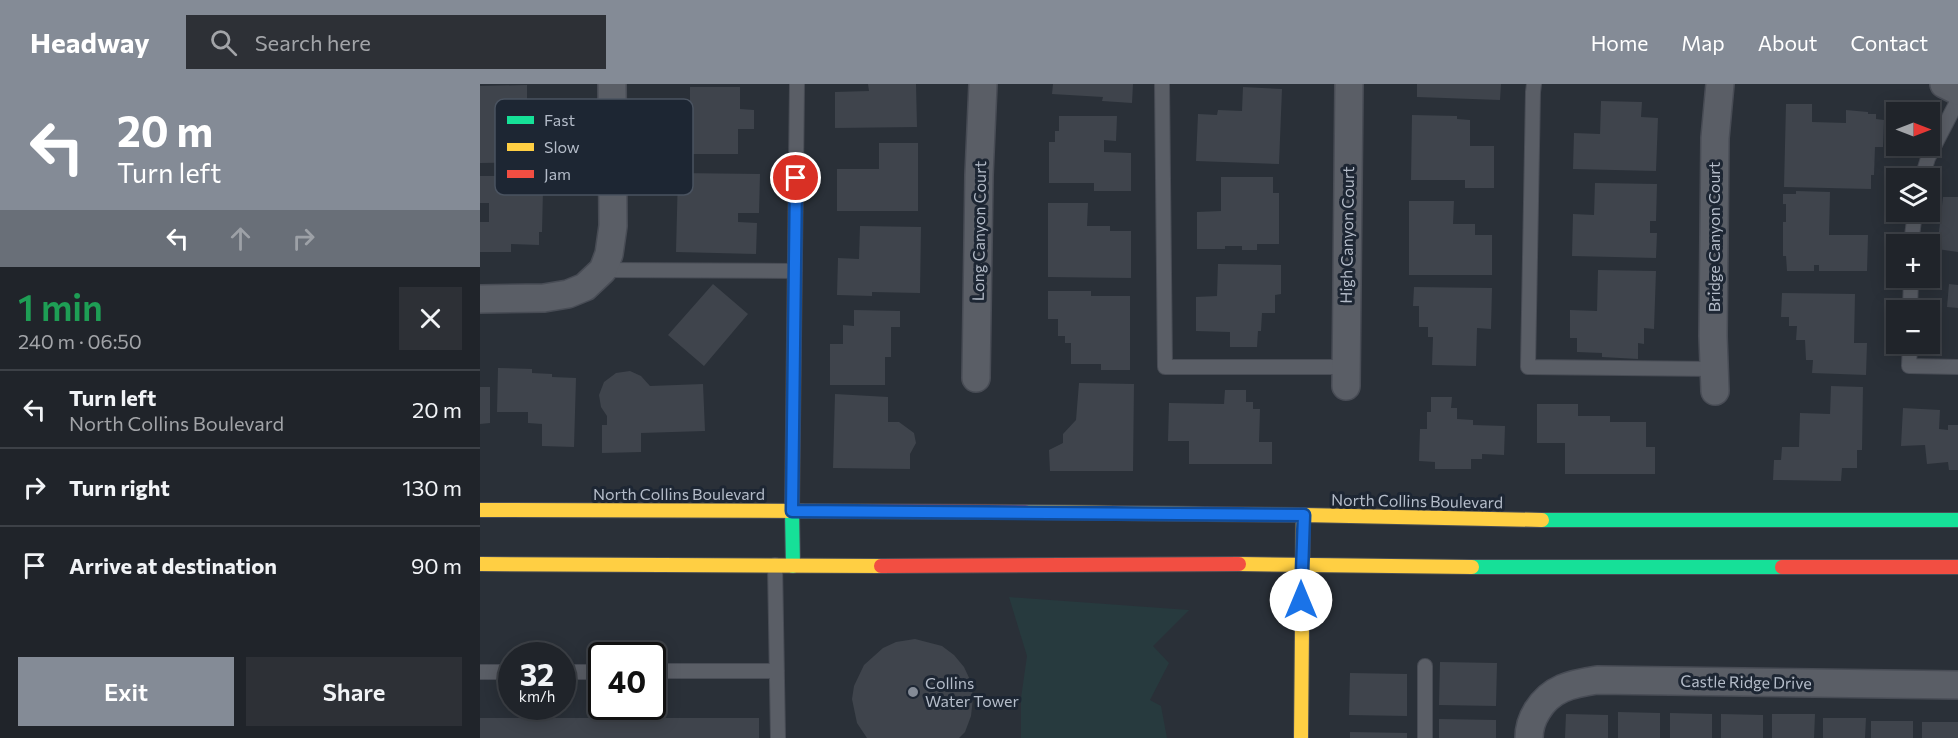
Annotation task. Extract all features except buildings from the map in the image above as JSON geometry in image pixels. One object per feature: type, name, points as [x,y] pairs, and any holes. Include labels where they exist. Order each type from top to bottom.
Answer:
[{"type":"main road","name":"North Collins Boulevard","points":[[480,510],[1304,515],[1510,520],[1958,520]]},
{"type":"main road","points":[[792,511],[793,566]]},
{"type":"main road","points":[[1301,738],[1304,515]]},
{"type":"main road","points":[[480,564],[1958,567]]},
{"type":"street","points":[[612,84],[612,99]]},
{"type":"street","name":"Long Canyon Court","points":[[976,378],[979,175],[983,84]]},
{"type":"street","name":"High Canyon Court","points":[[1346,377],[1349,84]]},
{"type":"street","name":"Bridge Canyon Court","points":[[1714,380],[1715,138],[1720,84]]},
{"type":"street","points":[[1944,84],[1958,91]]},
{"type":"street","points":[[480,299],[544,298],[567,294],[585,287],[603,270],[609,254],[613,226],[613,195]]},
{"type":"street","name":"Castle Ridge Drive","points":[[1529,738],[1533,719],[1542,704],[1554,691],[1573,684],[1597,680],[1958,685]]},
{"type":"lane","points":[[792,511],[797,84]]},
{"type":"lane","points":[[1162,84],[1165,367],[1346,377]]},
{"type":"lane","points":[[1534,84],[1528,367],[1714,380]]},
{"type":"lane","points":[[1925,168],[1958,100]]},
{"type":"lane","points":[[603,270],[795,272]]},
{"type":"lane","points":[[1910,354],[1909,366],[1958,367]]},
{"type":"lane","points":[[775,565],[778,738]]},
{"type":"lane","points":[[1425,666],[1425,738]]},
{"type":"lane","points":[[666,671],[777,671]]},
{"type":"lane","points":[[480,672],[498,672]]},
{"type":"green space","points":[[1009,597],[1189,610],[1153,646],[1169,663],[1150,700],[1161,706],[1167,738],[1021,738],[1021,698],[1027,656]]},
{"type":"traffic: fast","points":[[792,511],[793,566]]},
{"type":"traffic: fast","points":[[1542,520],[1958,520]]},
{"type":"traffic: fast","points":[[1472,567],[1782,567]]},
{"type":"traffic: slow","points":[[480,510],[809,511]]},
{"type":"traffic: slow","points":[[1025,512],[1542,520]]},
{"type":"traffic: slow","points":[[1301,738],[1303,515]]},
{"type":"traffic: slow","points":[[480,564],[881,566]]},
{"type":"traffic: slow","points":[[1239,564],[1472,567]]},
{"type":"traffic: jam","points":[[809,511],[1025,512]]},
{"type":"traffic: jam","points":[[881,566],[1239,564]]},
{"type":"traffic: jam","points":[[1782,567],[1958,567]]},
{"type":"place","name":"Collins Water Tower","points":[[913,692]]},
{"type":"route","points":[[796,178],[792,511],[1304,515],[1301,600]]}]
